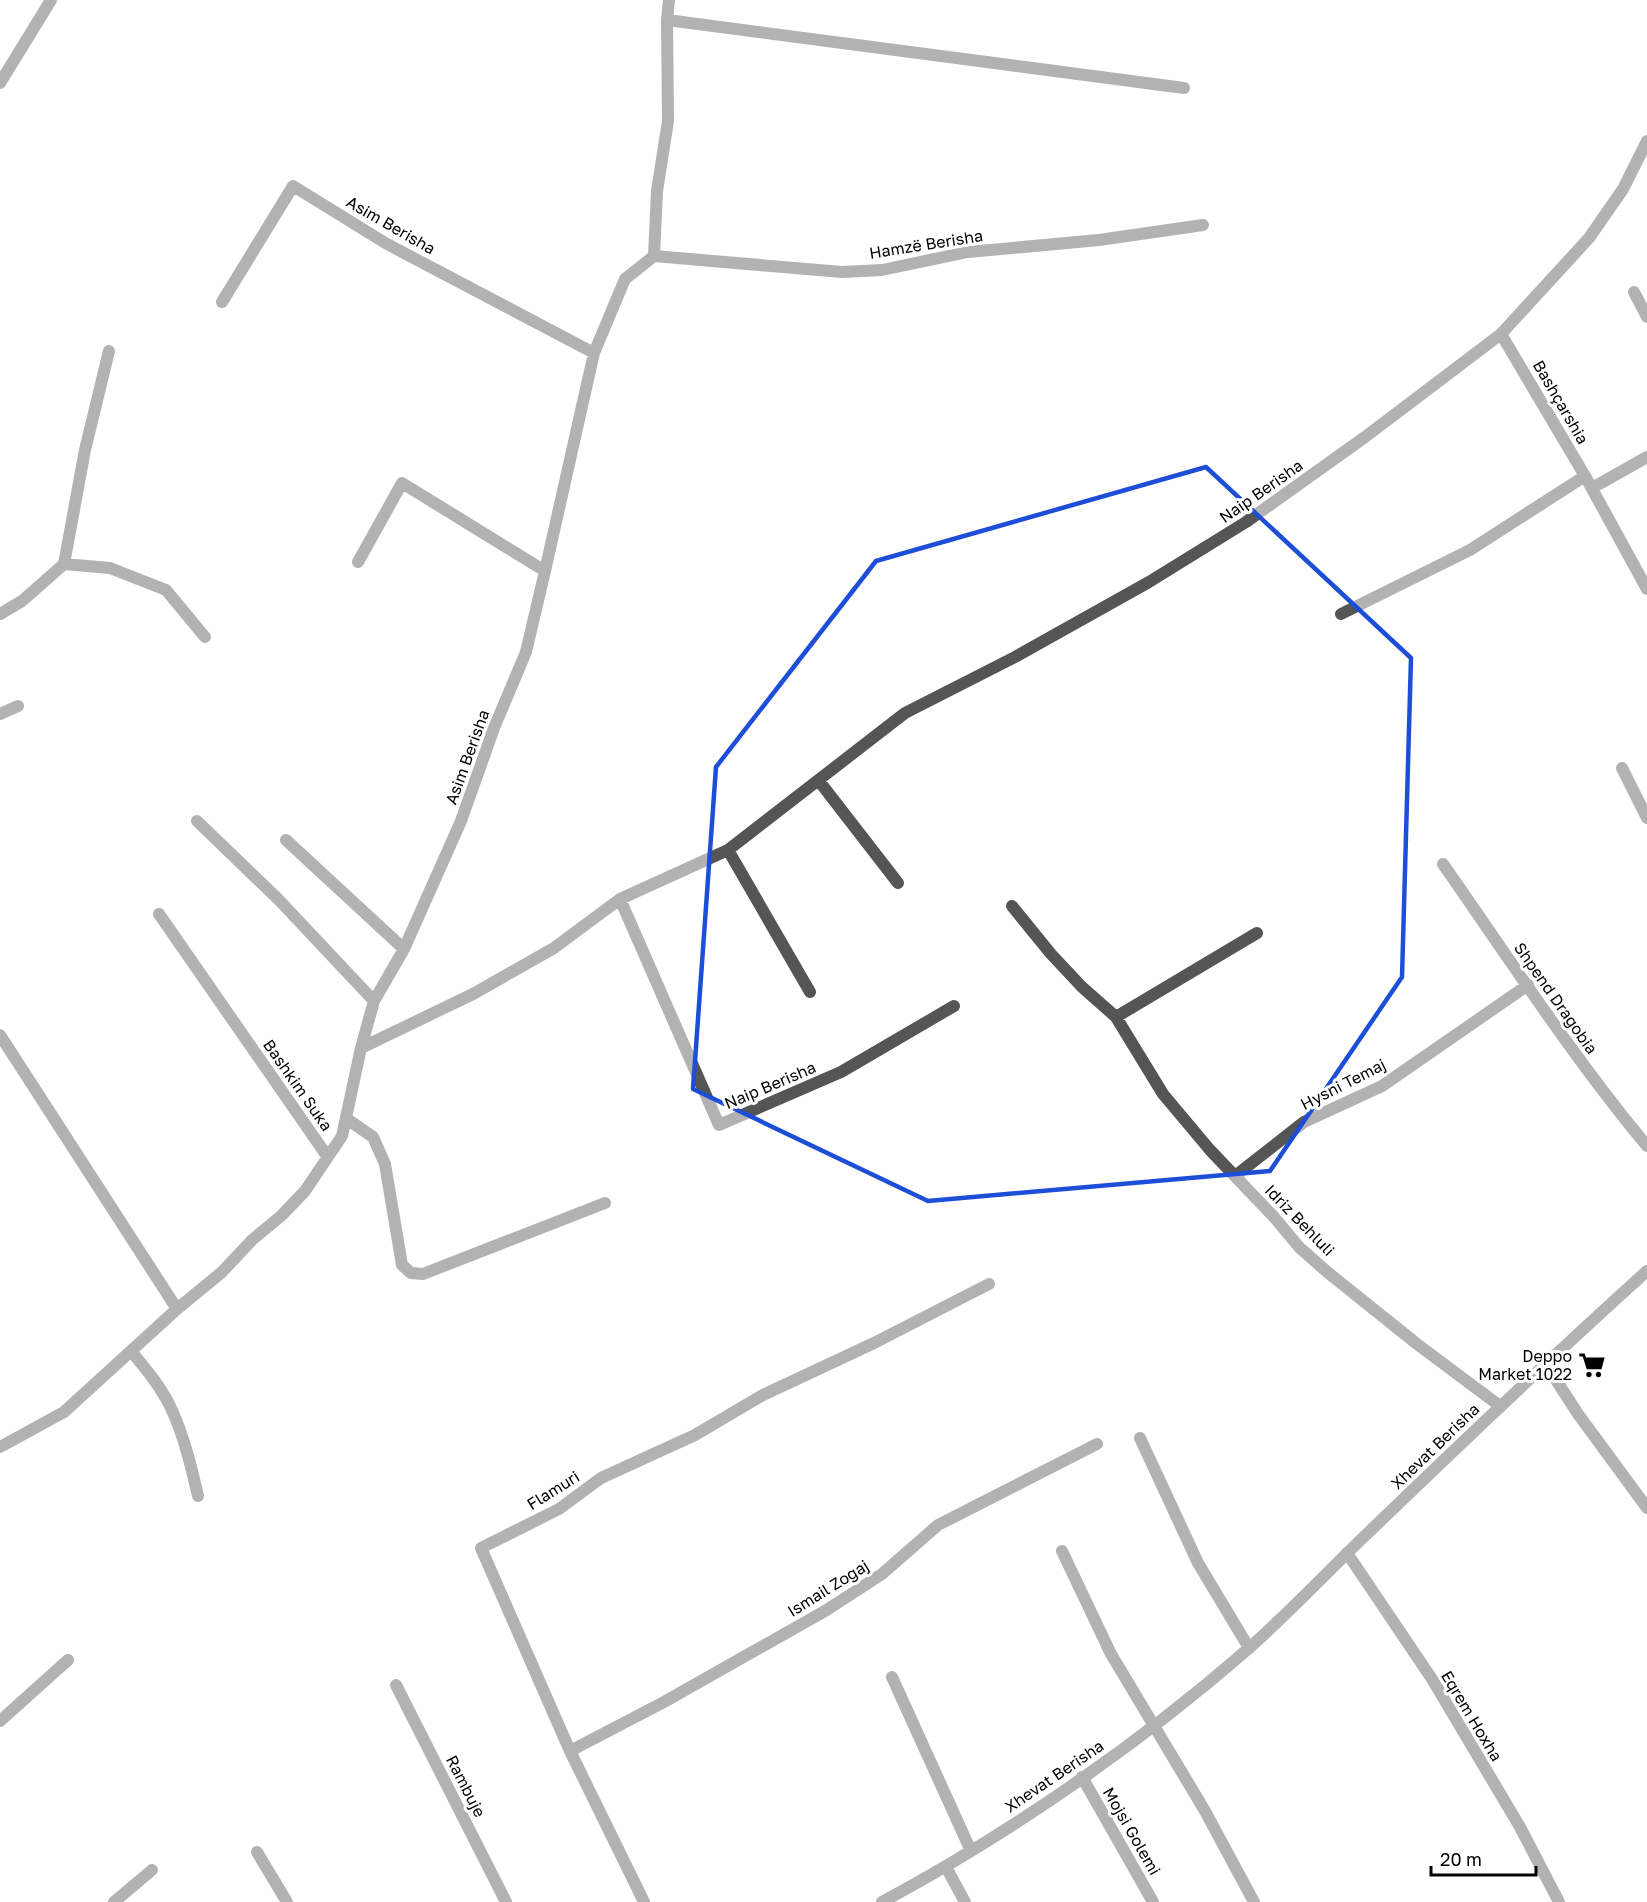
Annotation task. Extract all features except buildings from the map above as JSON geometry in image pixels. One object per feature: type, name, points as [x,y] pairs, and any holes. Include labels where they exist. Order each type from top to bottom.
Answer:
[{"type":"street","points":[[0,83],[51,0]]},
{"type":"street","points":[[654,256],[657,191],[668,121],[667,20],[669,0]]},
{"type":"street","points":[[667,20],[1184,88]]},
{"type":"street","name":"Naip Berisha","points":[[361,1048],[473,994],[554,948],[620,899],[728,850],[905,713],[1015,657],[1129,594],[1246,522],[1365,437],[1502,334],[1589,238],[1623,189],[1647,141]]},
{"type":"street","name":"Asim Berisha","points":[[222,302],[293,186],[387,244],[594,353]]},
{"type":"street","name":"Hamzë Berisha","points":[[654,256],[842,272],[882,270],[968,252],[1099,240],[1203,225]]},
{"type":"street","name":"Asim Berisha","points":[[327,1156],[342,1136],[361,1048],[374,1001],[404,949],[461,821],[494,728],[526,652],[594,353],[625,279],[654,256]]},
{"type":"street","points":[[1634,292],[1647,316]]},
{"type":"street","name":"Bashçarshia","points":[[1502,334],[1592,488],[1647,589]]},
{"type":"street","points":[[0,614],[22,601],[64,564],[85,450],[109,351]]},
{"type":"street","points":[[1592,488],[1647,458]]},
{"type":"street","points":[[1341,614],[1470,550],[1585,476]]},
{"type":"street","points":[[358,562],[402,483],[545,571]]},
{"type":"street","points":[[64,564],[110,568],[166,590],[205,637]]},
{"type":"street","points":[[0,714],[18,706]]},
{"type":"street","points":[[1622,768],[1647,818]]},
{"type":"street","points":[[819,781],[898,883]]},
{"type":"street","points":[[197,821],[279,900],[374,1001]]},
{"type":"street","points":[[286,840],[404,949]]},
{"type":"street","points":[[728,850],[810,992]]},
{"type":"street","name":"Shpend Dragobia","points":[[1443,864],[1610,1102],[1647,1146]]},
{"type":"street","name":"Naip Berisha","points":[[620,899],[719,1125],[841,1072],[954,1006]]},
{"type":"street","name":"Idriz Behluli","points":[[1012,906],[1051,954],[1082,987],[1116,1017],[1163,1094],[1210,1150],[1299,1247],[1326,1271],[1500,1406]]},
{"type":"street","name":"Bashkim Suka","points":[[0,1447],[64,1412],[177,1309],[222,1272],[252,1240],[281,1216],[305,1191],[327,1156],[159,914]]},
{"type":"street","points":[[1116,1017],[1257,933]]},
{"type":"street","name":"Hysni Temaj","points":[[1235,1176],[1304,1122],[1383,1086],[1527,986]]},
{"type":"street","points":[[0,1035],[177,1309]]},
{"type":"street","name":"Bashkim Suka","points":[[347,1119],[373,1137],[385,1164],[402,1265],[411,1273],[423,1275],[460,1262],[605,1203]]},
{"type":"street","name":"Xhevat Berisha","points":[[882,1902],[946,1868],[1082,1778],[1154,1727],[1249,1648],[1545,1363],[1647,1271]]},
{"type":"street","name":"Flamuri","points":[[644,1902],[570,1751],[481,1548],[559,1509],[602,1478],[695,1435],[763,1395],[874,1343],[989,1284]]},
{"type":"street","points":[[131,1351],[150,1373],[170,1407],[186,1446],[198,1496]]},
{"type":"street","points":[[1545,1363],[1578,1414],[1647,1508]]},
{"type":"street","points":[[1140,1438],[1198,1563],[1249,1648]]},
{"type":"street","name":"Ismail Zogaj","points":[[570,1751],[664,1702],[825,1611],[882,1574],[938,1525],[1097,1444]]},
{"type":"street","points":[[1062,1551],[1111,1654],[1205,1811],[1254,1902]]},
{"type":"street","name":"Eqrem Hoxha","points":[[1347,1552],[1432,1679],[1520,1827],[1559,1902]]},
{"type":"street","points":[[0,1721],[68,1660]]},
{"type":"street","points":[[892,1677],[971,1851]]},
{"type":"street","name":"Rambuje","points":[[396,1686],[506,1902]]},
{"type":"street","name":"Mojsi Golemi","points":[[1082,1778],[1153,1902]]},
{"type":"street","points":[[257,1852],[287,1902]]},
{"type":"street","points":[[946,1868],[965,1902]]},
{"type":"street","points":[[114,1902],[152,1870]]},
{"type":"highlighted area","points":[[1206,467],[1411,658],[1402,977],[1270,1171],[928,1201],[693,1089],[716,767],[876,561]]},
{"type":"place","name":"Deppo Market 1022","points":[[1592,1365]]}]
